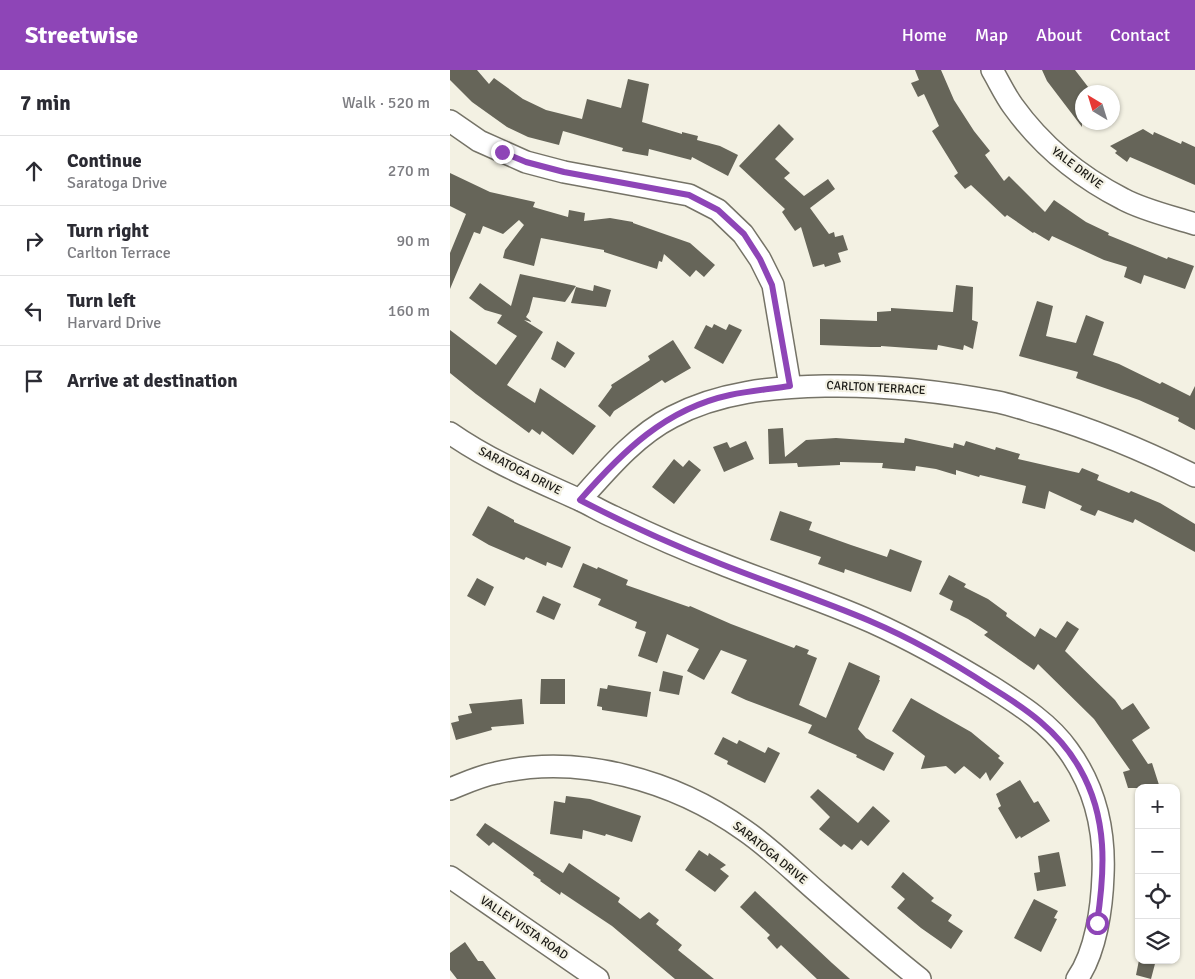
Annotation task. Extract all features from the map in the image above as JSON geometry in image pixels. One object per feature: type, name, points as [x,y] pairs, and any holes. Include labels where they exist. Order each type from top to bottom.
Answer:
[{"type":"street","name":"YALE DRIVE","points":[[992,70],[1013,106],[1029,127],[1046,145],[1089,180],[1124,200],[1195,224]]},
{"type":"street","points":[[450,122],[479,141],[526,162],[564,172],[689,195],[718,210],[744,234],[760,259],[772,285],[790,386]]},
{"type":"street","name":"CARLTON TERRACE","points":[[580,500],[608,468],[635,443],[671,417],[705,402],[730,395],[790,386],[852,386],[932,391],[1000,402],[1077,425],[1152,454],[1195,476]]},
{"type":"street","name":"SARATOGA DRIVE","points":[[450,433],[547,487],[580,500],[615,518],[720,564],[838,608],[914,641],[953,662],[1036,717],[1068,749],[1089,786],[1101,827],[1104,862],[1103,884],[1097,923],[1089,957],[1077,979]]},
{"type":"street","name":"SARATOGA DRIVE","points":[[450,790],[495,773],[540,768],[577,768],[617,773],[668,788],[694,800],[744,830],[920,979]]},
{"type":"street","name":"VALLEY VISTA ROAD","points":[[450,877],[598,979]]},
{"type":"building","points":[[450,70],[477,70],[489,84],[494,78],[523,99],[546,110],[582,119],[587,99],[621,108],[628,79],[649,84],[642,122],[682,134],[682,132],[698,136],[697,140],[720,146],[738,155],[728,176],[692,157],[691,160],[649,149],[648,156],[622,151],[623,148],[563,131],[559,145],[528,137],[507,127],[472,102],[450,80]]},
{"type":"building","points":[[915,70],[941,70],[954,100],[974,131],[990,151],[985,155],[1004,181],[1009,176],[1045,212],[1054,200],[1086,222],[1109,233],[1108,235],[1167,259],[1168,257],[1194,266],[1185,289],[1144,275],[1141,284],[1124,277],[1127,267],[1104,260],[1052,236],[1049,241],[1033,233],[1007,215],[1005,217],[971,185],[965,189],[954,176],[958,173],[932,131],[939,126],[924,94],[918,97],[911,83],[919,80]]},
{"type":"building","points":[[1042,70],[1075,70],[1087,85],[1075,85],[1075,118],[1047,81]]},
{"type":"building","points":[[779,124],[794,139],[775,159],[790,173],[784,178],[804,196],[828,179],[835,189],[810,208],[829,234],[834,232],[835,237],[843,235],[848,250],[838,253],[841,262],[825,267],[824,264],[813,267],[801,227],[795,231],[782,212],[785,209],[739,166]]},
{"type":"building","points":[[1143,129],[1153,135],[1154,132],[1181,144],[1182,141],[1195,147],[1195,185],[1130,157],[1127,162],[1115,153],[1117,151],[1110,146]]},
{"type":"building","points":[[450,173],[490,192],[535,202],[533,207],[568,217],[569,210],[585,213],[584,221],[610,218],[633,222],[690,243],[715,265],[704,277],[696,270],[690,277],[664,254],[662,262],[659,261],[657,269],[604,252],[604,250],[541,238],[534,266],[503,258],[505,250],[524,225],[519,220],[503,234],[483,226],[480,234],[474,232],[450,289],[450,253],[466,214],[450,206]]},
{"type":"building","points":[[520,274],[576,286],[565,302],[533,297],[526,317],[532,322],[524,320],[543,332],[507,385],[535,403],[540,388],[596,426],[573,455],[542,431],[540,435],[532,429],[529,433],[450,373],[450,330],[496,365],[517,336],[497,323],[502,315],[485,310],[469,298],[480,283],[511,306]]},
{"type":"building","points":[[594,285],[611,290],[606,307],[571,303],[576,287],[593,291]]},
{"type":"building","points":[[956,285],[973,287],[972,320],[978,322],[973,349],[964,345],[963,350],[938,345],[937,350],[881,346],[820,345],[820,319],[877,321],[877,312],[891,311],[891,308],[953,312]]},
{"type":"building","points":[[1037,301],[1053,306],[1046,336],[1076,343],[1086,315],[1104,322],[1093,355],[1119,364],[1160,384],[1162,382],[1190,396],[1195,386],[1195,430],[1178,421],[1179,418],[1139,400],[1076,378],[1078,372],[1019,356]]},
{"type":"building","points":[[714,324],[726,330],[729,324],[742,330],[723,364],[694,348],[706,325],[712,328]]},
{"type":"building","points":[[673,340],[691,368],[665,383],[662,380],[614,411],[610,417],[598,406],[612,387],[611,385],[650,360],[648,356]]},
{"type":"building","points":[[557,341],[575,353],[565,368],[551,359]]},
{"type":"building","points":[[783,428],[785,457],[806,440],[836,438],[904,443],[905,438],[953,448],[954,443],[964,446],[966,441],[995,450],[996,447],[1020,454],[1018,459],[1079,473],[1082,468],[1099,475],[1097,480],[1160,503],[1195,524],[1195,552],[1135,519],[1133,523],[1098,510],[1095,516],[1080,510],[1082,506],[1049,491],[1045,509],[1022,503],[1026,486],[980,475],[979,477],[956,470],[956,475],[916,466],[915,471],[882,468],[883,463],[840,462],[840,465],[798,467],[797,463],[769,464],[768,429]]},
{"type":"building","points":[[746,441],[754,459],[724,472],[713,447],[727,442],[730,448]]},
{"type":"building","points":[[674,459],[683,467],[689,460],[701,470],[674,504],[652,487]]},
{"type":"building","points":[[488,506],[514,520],[514,522],[571,547],[562,568],[547,562],[546,566],[526,557],[524,560],[489,545],[472,535]]},
{"type":"building","points":[[780,511],[812,522],[809,530],[851,545],[887,557],[890,549],[922,561],[911,592],[845,569],[844,573],[818,564],[821,557],[770,540]]},
{"type":"building","points":[[583,563],[597,569],[598,567],[628,580],[626,585],[690,606],[794,648],[796,645],[809,650],[807,654],[817,658],[799,705],[826,718],[849,662],[880,676],[880,680],[858,729],[866,738],[894,753],[884,771],[856,757],[857,755],[808,733],[812,725],[731,693],[747,660],[721,650],[704,680],[687,671],[699,649],[667,634],[657,663],[638,656],[646,632],[635,628],[637,622],[598,605],[601,599],[573,587]]},
{"type":"building","points":[[949,575],[966,584],[964,587],[988,599],[1007,613],[1006,616],[1035,637],[1040,628],[1056,638],[1067,621],[1079,629],[1065,651],[1115,700],[1122,710],[1133,703],[1150,728],[1132,740],[1148,764],[1152,763],[1159,784],[1135,784],[1135,788],[1128,788],[1123,772],[1130,770],[1094,719],[1038,664],[1034,670],[984,635],[988,632],[950,610],[953,601],[939,594]]},
{"type":"building","points":[[477,578],[494,587],[485,606],[467,596]]},
{"type":"building","points":[[543,596],[561,604],[554,620],[536,612]]},
{"type":"building","points":[[663,671],[683,676],[679,695],[659,691]]},
{"type":"building","points":[[541,679],[565,679],[565,704],[540,704]]},
{"type":"building","points":[[608,685],[651,692],[647,717],[602,710],[602,707],[597,706],[600,688],[607,689]]},
{"type":"building","points":[[911,698],[971,732],[1000,756],[998,758],[1004,763],[990,781],[986,772],[980,779],[964,766],[955,774],[946,766],[921,769],[925,756],[892,731]]},
{"type":"building","points":[[522,699],[524,724],[491,727],[492,730],[456,740],[451,723],[459,721],[458,716],[472,713],[469,704]]},
{"type":"building","points":[[723,737],[737,744],[739,740],[765,753],[768,747],[780,753],[765,783],[727,764],[728,761],[714,754]]},
{"type":"building","points":[[1020,780],[1034,803],[1038,801],[1050,821],[1016,839],[998,808],[1001,806],[996,794]]},
{"type":"building","points":[[818,789],[858,823],[873,806],[890,821],[868,846],[861,840],[852,850],[844,844],[841,847],[819,829],[830,817],[810,797]]},
{"type":"building","points":[[566,796],[590,799],[641,816],[632,842],[606,834],[605,836],[583,830],[582,839],[550,834],[554,801],[565,803]]},
{"type":"building","points":[[485,823],[563,873],[569,863],[620,898],[618,902],[640,919],[649,912],[659,920],[656,924],[682,945],[678,950],[714,979],[675,979],[612,926],[561,892],[560,895],[540,881],[533,875],[534,873],[493,842],[489,846],[476,835]]},
{"type":"building","points":[[699,850],[708,856],[709,853],[726,865],[720,869],[729,876],[715,892],[685,870]]},
{"type":"building","points":[[1059,852],[1066,886],[1037,891],[1034,873],[1040,872],[1038,856]]},
{"type":"building","points":[[903,872],[934,898],[931,901],[952,915],[948,921],[963,931],[951,949],[897,908],[905,899],[891,887]]},
{"type":"building","points":[[755,891],[850,979],[817,979],[781,945],[777,949],[767,938],[770,935],[740,907]]},
{"type":"building","points":[[1034,899],[1058,911],[1054,918],[1057,919],[1041,952],[1014,938]]},
{"type":"building","points":[[465,942],[478,961],[483,961],[496,979],[457,979],[450,970],[450,953]]},
{"type":"building","points":[[1138,964],[1155,964],[1151,979],[1136,975]]},
{"type":"route","points":[[502,152],[526,162],[564,172],[654,187],[689,195],[718,210],[744,234],[760,259],[772,285],[790,386],[730,395],[705,402],[671,417],[642,437],[608,468],[580,500],[615,518],[720,564],[871,621],[914,641],[953,662],[1036,717],[1068,749],[1089,786],[1096,805],[1101,827],[1104,862],[1103,884],[1097,923]]}]
